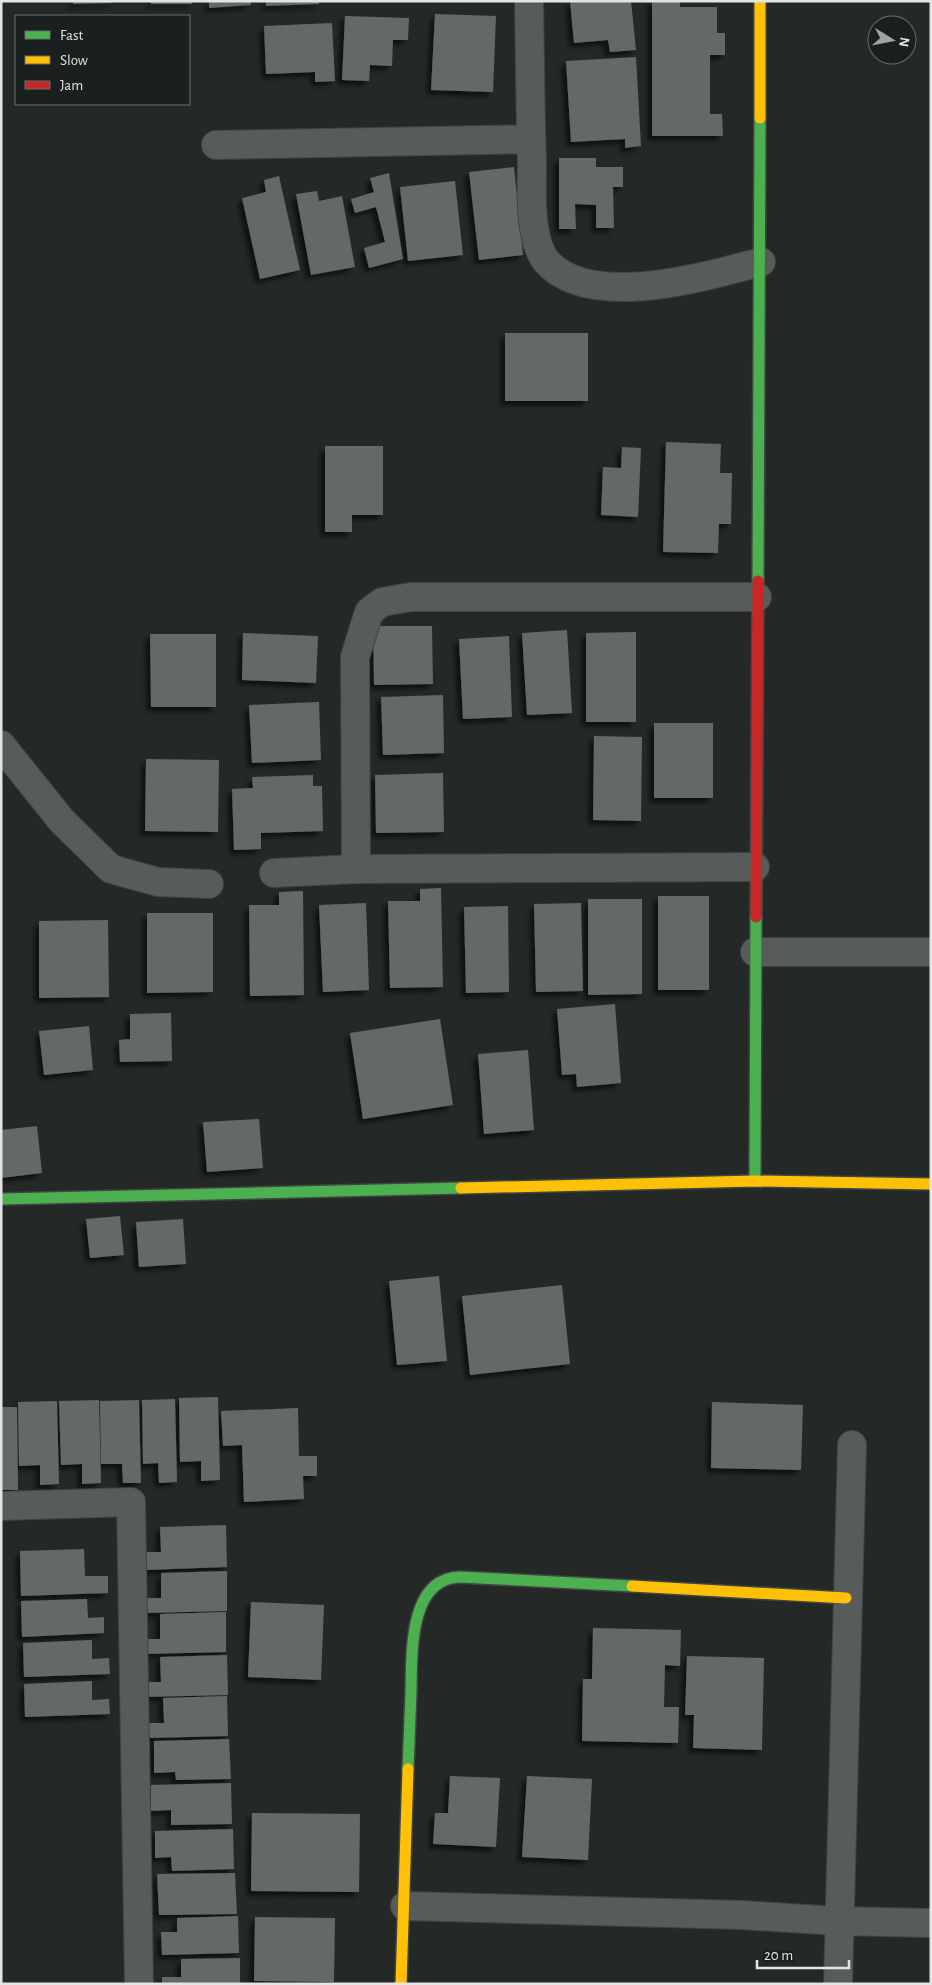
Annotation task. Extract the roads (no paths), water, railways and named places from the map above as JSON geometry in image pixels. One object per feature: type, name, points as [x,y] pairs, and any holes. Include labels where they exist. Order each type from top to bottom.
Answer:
[{"type":"street","points":[[529,1],[531,139],[535,236],[545,260],[562,275],[592,284],[631,287],[698,278],[761,262]]},
{"type":"street","points":[[755,1181],[755,867],[761,262],[760,1]]},
{"type":"street","points":[[216,145],[531,139]]},
{"type":"street","points":[[356,869],[355,657],[368,612],[382,602],[411,597],[758,597]]},
{"type":"street","points":[[1,745],[62,821],[110,869],[158,882],[208,884]]},
{"type":"street","points":[[274,873],[356,869],[755,867]]},
{"type":"street","points":[[755,952],[931,952]]},
{"type":"street","points":[[1,1199],[755,1181],[931,1184]]},
{"type":"street","points":[[838,1984],[846,1598],[852,1445]]},
{"type":"street","points":[[1,1506],[131,1502],[139,1984]]},
{"type":"street","points":[[401,1984],[413,1634],[419,1610],[432,1588],[447,1578],[469,1577],[846,1598]]},
{"type":"street","points":[[405,1906],[742,1915],[838,1921],[931,1923]]}]
